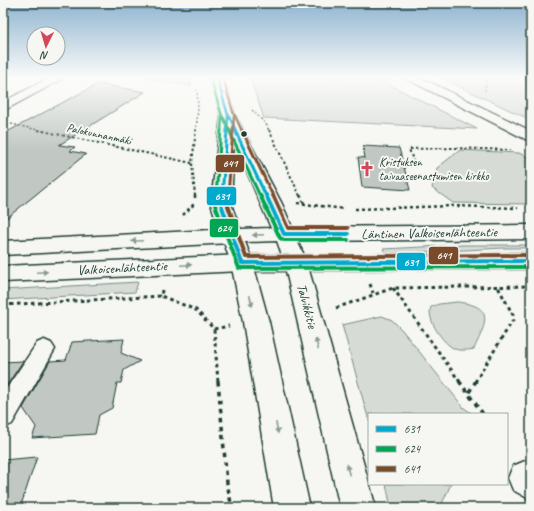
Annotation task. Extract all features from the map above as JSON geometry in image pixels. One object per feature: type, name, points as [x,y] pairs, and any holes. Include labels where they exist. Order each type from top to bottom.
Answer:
[{"type":"main road","points":[[3,107],[13,102]]},
{"type":"main road","name":"Talvikkitie","points":[[224,102],[228,115],[272,204],[296,263],[358,508]]},
{"type":"main road","points":[[460,102],[531,137]]},
{"type":"main road","name":"Talvikkitie","points":[[228,115],[222,204],[242,263],[256,322],[292,508]]},
{"type":"main road","name":"Läntinen Valkoisenlähteentie","points":[[232,236],[284,234],[531,232]]},
{"type":"main road","name":"Valkoisenlähteentie","points":[[3,248],[232,236]]},
{"type":"main road","name":"Läntinen Valkoisenlähteentie","points":[[242,263],[531,261]]},
{"type":"main road","name":"Valkoisenlähteentie","points":[[3,274],[242,263]]},
{"type":"lane","points":[[3,416],[44,349]]},
{"type":"path","points":[[195,203],[192,163],[197,102]]},
{"type":"path","points":[[251,110],[266,124],[290,178],[304,203]]},
{"type":"path","name":"Palokunnanmäki","points":[[10,124],[192,163]]},
{"type":"path","points":[[404,166],[415,166],[409,149],[454,148],[517,150]]},
{"type":"path","points":[[180,216],[195,203],[222,204]]},
{"type":"path","points":[[272,204],[304,203],[346,210]]},
{"type":"path","points":[[353,209],[452,206],[524,208]]},
{"type":"path","points":[[310,315],[353,304],[373,293],[393,288],[531,286]]},
{"type":"path","points":[[469,392],[513,320],[513,315],[498,287]]},
{"type":"path","points":[[393,288],[469,392],[482,413]]},
{"type":"path","points":[[3,305],[161,296]]},
{"type":"path","points":[[232,508],[227,483],[214,329],[256,322]]},
{"type":"shaded area","points":[[258,102],[423,102],[477,129],[264,118]]},
{"type":"shaded area","points":[[492,102],[531,102],[531,120]]},
{"type":"shaded area","points":[[460,150],[519,153],[531,159],[531,204],[453,203],[432,188],[437,168]]},
{"type":"shaded area","points":[[463,245],[531,245],[531,248],[386,254],[383,249]]},
{"type":"shaded area","points":[[138,282],[135,292],[3,300],[3,290]]},
{"type":"shaded area","points":[[457,302],[478,307],[483,312],[485,317],[482,331],[474,349],[460,350],[450,346],[441,337],[433,324],[430,312],[431,307],[439,304]]},
{"type":"shaded area","points":[[382,316],[392,320],[402,330],[464,408],[472,413],[368,413],[368,417],[342,325]]},
{"type":"shaded area","points":[[386,485],[451,485],[440,508],[391,508]]},
{"type":"building","points":[[64,102],[129,102],[59,145],[75,147],[70,151],[86,154],[3,221],[3,134]]},
{"type":"building","name":"Kristuksen taivaaseenastumisen kirkko","points":[[363,146],[399,148],[410,190],[362,187],[358,157],[365,158]]},
{"type":"building","points":[[124,339],[121,353],[140,361],[124,370],[121,383],[117,383],[112,408],[99,415],[95,434],[32,438],[36,427],[23,408],[50,361],[66,360],[72,342]]},
{"type":"building","points":[[23,361],[7,385],[3,378],[3,362]]},
{"type":"building","points":[[37,457],[20,508],[3,508],[3,460]]},
{"type":"transit line","name":"624","points":[[218,102],[222,116],[215,205],[239,268],[531,267]]},
{"type":"transit line","name":"631","points":[[224,102],[228,115],[221,204],[242,263],[531,261]]},
{"type":"transit line","name":"641","points":[[230,102],[234,115],[227,203],[246,257],[531,255]]},
{"type":"transit line","name":"641","points":[[233,111],[288,228],[348,228]]},
{"type":"transit line","name":"631","points":[[228,114],[284,234],[348,234]]},
{"type":"transit line","name":"624","points":[[223,117],[280,238],[284,240],[348,240]]},
{"type":"place","name":"Kristuksen taivaaseenastumisen kirkko","points":[[367,169]]}]
